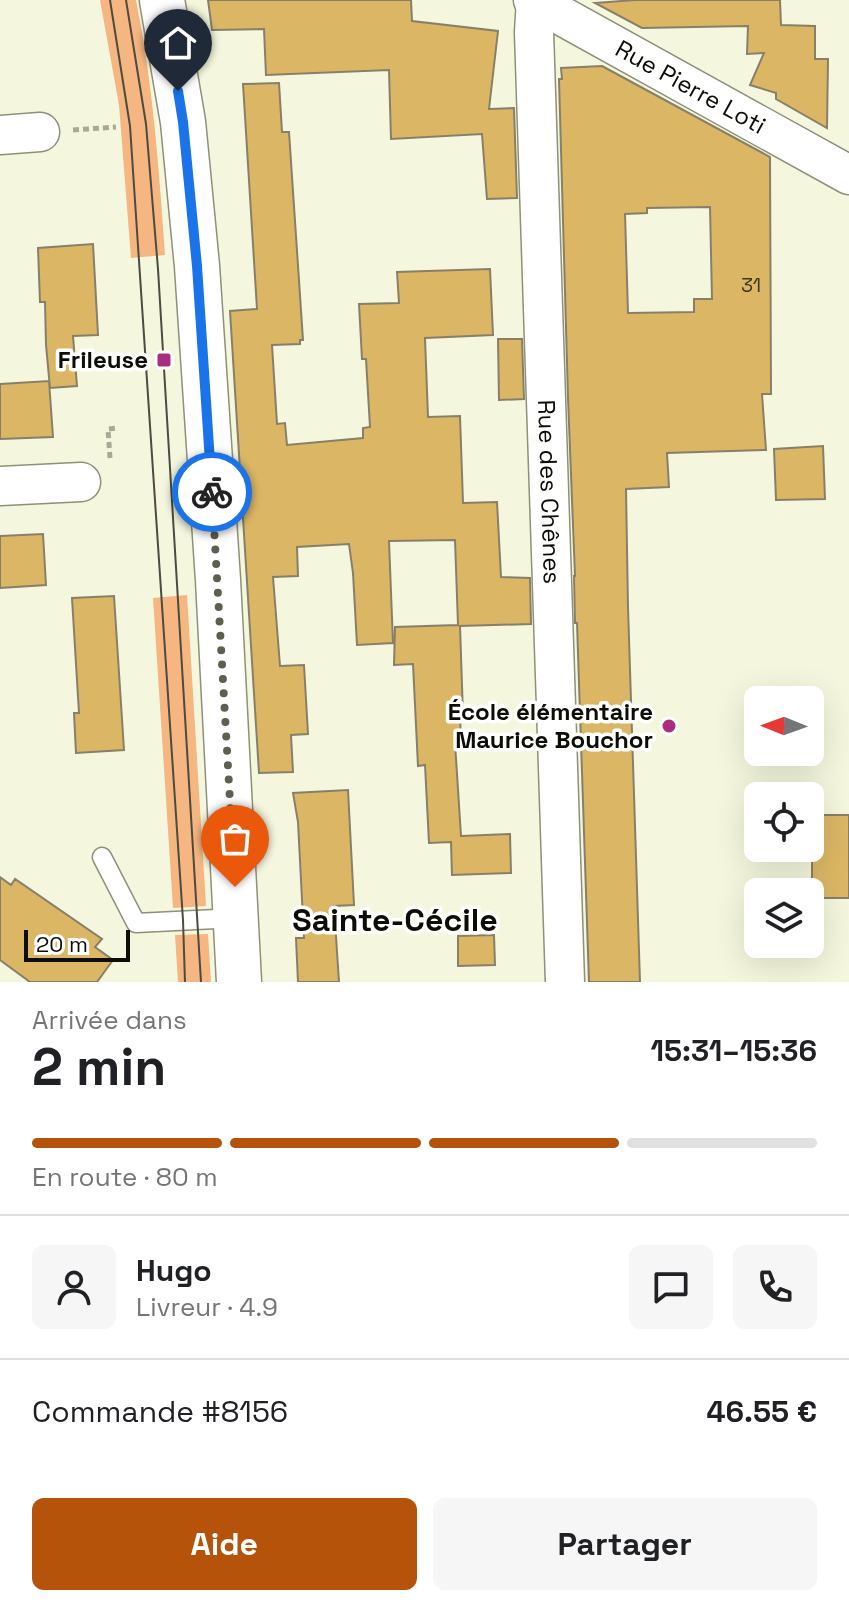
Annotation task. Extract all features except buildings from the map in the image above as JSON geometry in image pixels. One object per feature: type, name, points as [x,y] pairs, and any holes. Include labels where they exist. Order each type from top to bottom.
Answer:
[{"type":"street","points":[[162,0],[183,122],[197,266],[219,595],[239,982]]},
{"type":"street","name":"Rue Pierre Loti","points":[[535,1],[849,175]]},
{"type":"street","name":"Rue des Chênes","points":[[535,1],[565,982]]},
{"type":"street","points":[[0,135],[40,132]]},
{"type":"street","points":[[0,486],[96,472]]},
{"type":"lane","points":[[102,857],[136,923],[236,918]]},
{"type":"path","points":[[96,472],[108,429],[118,428]]},
{"type":"shaded area","points":[[100,0],[136,0],[151,95],[165,255],[131,258],[119,105]]},
{"type":"shaded area","points":[[187,595],[206,906],[173,908],[153,598]]},
{"type":"shaded area","points":[[208,934],[211,982],[178,982],[175,935]]},
{"type":"tram line","points":[[110,0],[130,126],[185,982]]},
{"type":"tram line","points":[[126,0],[146,124],[158,269],[201,982]]},
{"type":"way so far","points":[[212,492],[235,887]]},
{"type":"place","name":"Frileuse","points":[[164,360]]},
{"type":"place","name":"École élémentaire Maurice Bouchor","points":[[669,726]]},
{"type":"district","name":"Sainte-Cécile","points":[[395,920]]},
{"type":"route","points":[[178,91],[197,266],[212,492]]}]
